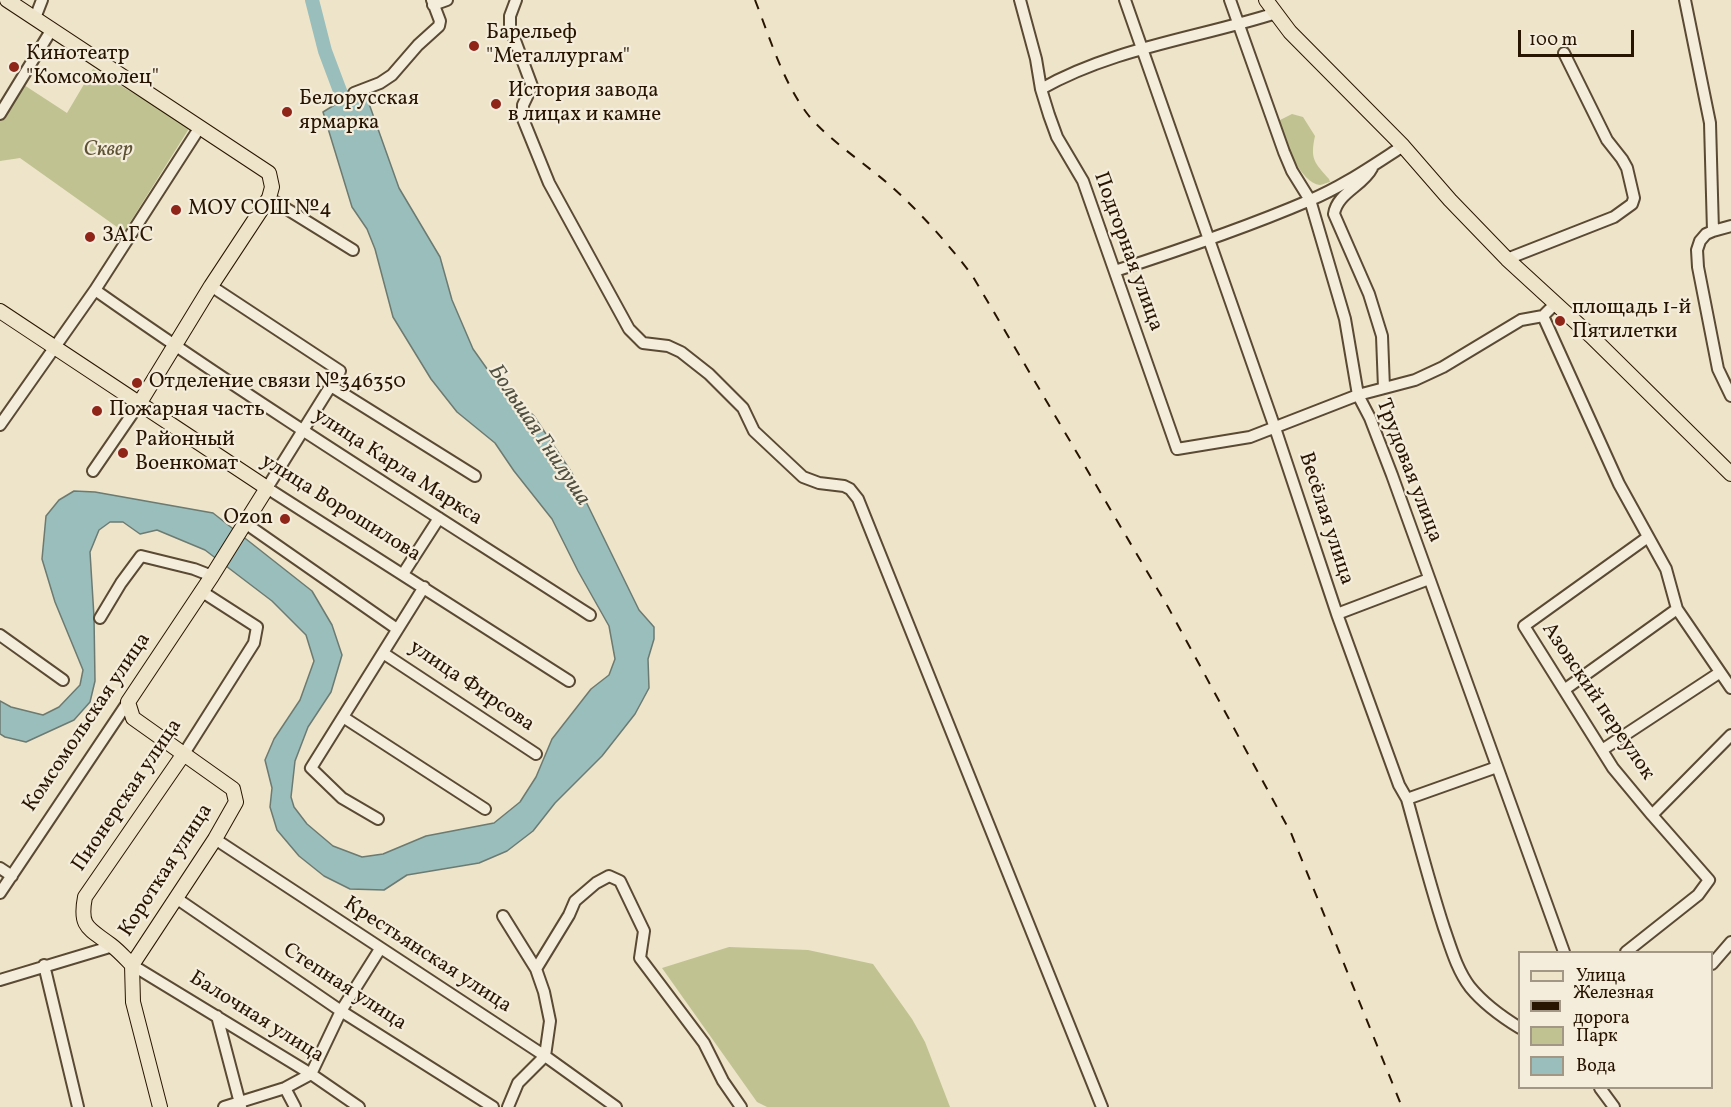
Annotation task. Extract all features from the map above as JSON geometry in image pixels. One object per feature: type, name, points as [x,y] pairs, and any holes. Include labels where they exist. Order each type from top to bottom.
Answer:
[{"type":"main road","points":[[7,0],[269,173],[272,187],[269,198],[211,286],[139,404]]},
{"type":"main road","points":[[1266,0],[1290,32],[1403,146],[1450,200],[1507,259],[1591,336],[1731,474]]},
{"type":"main road","name":"улица Ворошилова","points":[[0,311],[267,488]]},
{"type":"main road","points":[[243,527],[267,488]]},
{"type":"main road","name":"Комсомольская улица","points":[[128,702],[243,527]]},
{"type":"main road","name":"Короткая улица","points":[[128,702],[134,718],[233,789],[236,801],[215,839],[132,965]]},
{"type":"main road","name":"Пионерская улица","points":[[132,965],[113,946],[88,929],[82,912],[85,897],[183,754]]},
{"type":"main road","points":[[132,965],[133,1002],[160,1107]]},
{"type":"street","points":[[35,18],[42,0]]},
{"type":"street","points":[[354,93],[373,86],[392,75],[418,45],[439,26],[440,21],[432,3],[447,0]]},
{"type":"street","points":[[516,0],[510,16],[510,27],[532,86],[523,105],[524,119],[549,183],[629,329],[643,343],[668,346],[681,352],[709,374],[743,408],[754,432],[803,477],[819,483],[844,486],[850,489],[858,499],[1102,1107]]},
{"type":"street","name":"Подгорная улица","points":[[1020,0],[1036,59],[1041,89],[1057,137],[1083,181],[1177,449],[1250,437],[1275,428]]},
{"type":"street","name":"Весёлая улица","points":[[1125,0],[1275,428],[1337,614],[1399,785],[1407,799],[1436,905],[1461,973],[1471,988],[1518,1026]]},
{"type":"street","name":"Трудовая улица","points":[[1230,0],[1284,152],[1292,171],[1310,200],[1345,319],[1358,395],[1370,418],[1564,951]]},
{"type":"street","points":[[1685,0],[1710,123],[1713,231]]},
{"type":"street","points":[[1041,89],[1062,77],[1141,48],[1238,25],[1276,13]]},
{"type":"street","points":[[0,114],[52,29]]},
{"type":"street","points":[[1507,259],[1614,217],[1632,204],[1634,198],[1627,168],[1607,140],[1564,53]]},
{"type":"street","points":[[0,426],[95,290],[200,127]]},
{"type":"street","points":[[1115,272],[1208,240],[1310,200],[1403,146]]},
{"type":"street","points":[[1373,165],[1367,177],[1338,201],[1334,214],[1369,294],[1382,336],[1384,388]]},
{"type":"street","points":[[269,198],[352,250]]},
{"type":"street","points":[[1731,226],[1706,234],[1697,250],[1698,267],[1718,369],[1731,396]]},
{"type":"street","points":[[211,286],[340,370],[267,488]]},
{"type":"street","name":"улица Карла Маркса","points":[[95,290],[303,431],[590,615]]},
{"type":"street","points":[[1275,428],[1358,395],[1427,375],[1521,320],[1543,316],[1555,303]]},
{"type":"street","points":[[1543,316],[1619,484],[1666,569],[1677,609],[1731,688]]},
{"type":"street","points":[[331,386],[475,476]]},
{"type":"street","points":[[93,471],[139,404]]},
{"type":"street","name":"улица Ворошилова","points":[[267,488],[569,681]]},
{"type":"street","points":[[403,574],[439,518]]},
{"type":"street","points":[[243,527],[397,629]]},
{"type":"street","name":"Азовский переулок","points":[[1627,951],[1698,895],[1709,880],[1652,815],[1602,750],[1524,626],[1648,537]]},
{"type":"street","points":[[100,618],[141,556],[194,569],[212,576]]},
{"type":"street","points":[[1337,614],[1429,579]]},
{"type":"street","points":[[378,819],[342,798],[311,768],[424,587]]},
{"type":"street","name":"Пионерская улица","points":[[183,754],[254,643],[257,627],[201,591]]},
{"type":"street","points":[[1564,690],[1677,609]]},
{"type":"street","points":[[0,635],[63,681]]},
{"type":"street","name":"улица Фирсова","points":[[383,653],[536,754]]},
{"type":"street","points":[[1602,750],[1719,673]]},
{"type":"street","name":"Комсомольская улица","points":[[0,893],[128,702]]},
{"type":"street","points":[[343,717],[486,809]]},
{"type":"street","points":[[1652,815],[1731,735]]},
{"type":"street","points":[[1407,799],[1497,767]]},
{"type":"street","name":"Крестьянская улица","points":[[215,839],[546,1056],[616,1107]]},
{"type":"street","points":[[0,868],[12,876]]},
{"type":"street","points":[[536,969],[575,902],[596,883],[609,876],[620,881],[644,932],[640,958],[704,1044],[723,1081],[741,1107]]},
{"type":"street","name":"Степная улица","points":[[176,898],[341,1011],[493,1107]]},
{"type":"street","points":[[503,916],[536,969],[550,1021],[546,1056],[518,1083],[508,1107]]},
{"type":"street","points":[[1713,963],[1731,942]]},
{"type":"street","points":[[0,980],[113,946]]},
{"type":"street","points":[[224,1107],[240,1105],[285,1088],[310,1074],[341,1011],[380,949]]},
{"type":"street","points":[[44,965],[78,1107]]},
{"type":"street","name":"Балочная улица","points":[[132,965],[310,1074],[359,1107]]},
{"type":"street","points":[[217,1016],[240,1105]]},
{"type":"street","points":[[285,1088],[295,1107]]},
{"type":"street","points":[[1603,1089],[1614,1107]]},
{"type":"green space","name":"Сквер","points":[[93,69],[190,127],[124,232],[20,158],[0,161],[0,121],[24,85],[67,113]]},
{"type":"green space","points":[[1292,114],[1303,117],[1315,136],[1314,160],[1330,182],[1320,185],[1313,183],[1293,158],[1280,120]]},
{"type":"green space","points":[[729,947],[808,950],[873,964],[912,1019],[925,1042],[950,1107],[767,1107],[757,1102],[662,968]]},
{"type":"water","points":[[367,98],[399,188],[440,257],[452,300],[473,349],[490,373],[534,416],[572,473],[639,610],[654,627],[654,639],[648,659],[649,688],[635,714],[602,756],[555,803],[533,831],[507,851],[479,863],[407,875],[384,890],[350,889],[324,876],[299,856],[277,830],[270,807],[272,788],[265,760],[274,739],[300,700],[314,661],[306,635],[272,601],[205,550],[157,530],[140,534],[123,522],[110,522],[99,530],[90,552],[95,681],[90,702],[74,720],[26,742],[0,734],[0,701],[11,707],[43,715],[59,707],[80,685],[83,670],[55,602],[42,559],[46,516],[59,500],[74,491],[95,492],[213,513],[312,591],[332,625],[342,655],[331,692],[308,727],[295,761],[291,797],[294,807],[307,824],[333,846],[362,857],[383,854],[426,836],[494,823],[520,802],[536,777],[552,739],[591,689],[609,675],[615,659],[609,626],[552,519],[495,443],[457,412],[431,379],[393,317],[375,249],[367,229],[352,207],[323,112],[344,99]]},
{"type":"waterway","name":"Большая Гнилуша","points":[[312,0],[325,51],[349,115]]},
{"type":"railway","points":[[755,0],[784,75],[809,116],[827,135],[903,197],[934,229],[972,275],[1168,607],[1291,833],[1402,1107]]},
{"type":"place","name":"Барельеф \"Металлургам\"","points":[[474,46]]},
{"type":"place","name":"Кинотеатр \"Комсомолец\"","points":[[14,67]]},
{"type":"place","name":"История завода в лицах и камне","points":[[496,104]]},
{"type":"place","name":"Белорусская ярмарка","points":[[287,112]]},
{"type":"place","name":"МОУ СОШ №4","points":[[176,210]]},
{"type":"place","name":"ЗАГС","points":[[90,237]]},
{"type":"place","name":"площадь 1-й Пятилетки","points":[[1560,321]]},
{"type":"place","name":"Отделение связи №346350","points":[[137,383]]},
{"type":"place","name":"Пожарная часть","points":[[97,411]]},
{"type":"place","name":"Районный Военкомат","points":[[123,453]]},
{"type":"place","name":"Ozon","points":[[285,519]]}]
